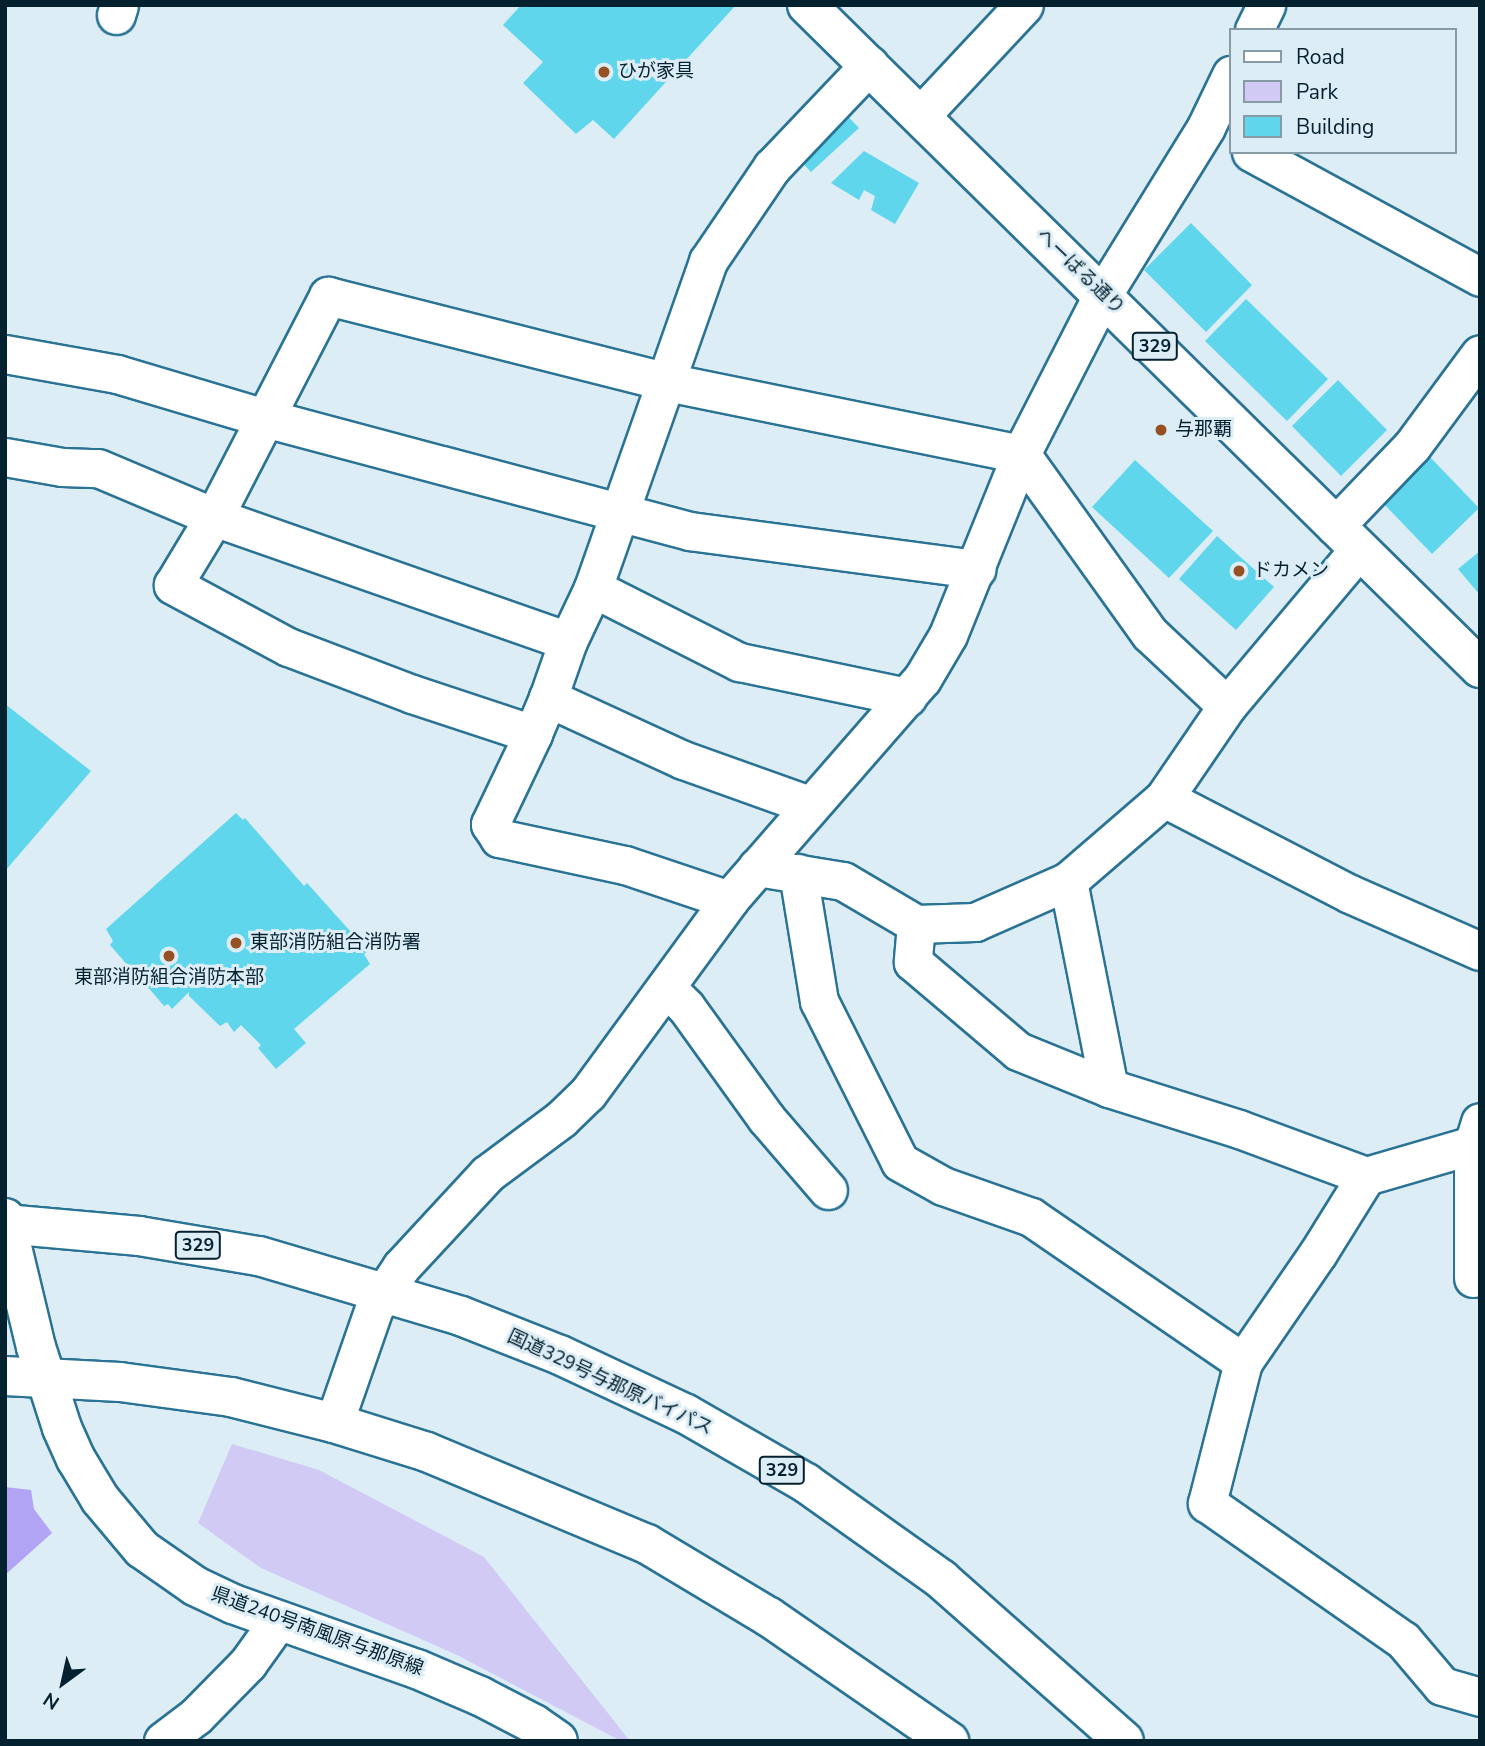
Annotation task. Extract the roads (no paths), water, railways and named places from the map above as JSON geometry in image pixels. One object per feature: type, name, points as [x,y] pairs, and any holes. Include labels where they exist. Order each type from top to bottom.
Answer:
[{"type":"main road","name":"へーばる通り","points":[[817,15],[1480,668]]},
{"type":"main road","name":"国道329号与那原バイパス","points":[[6,1222],[181,1241],[259,1256],[461,1317],[560,1355],[686,1414],[806,1483],[941,1579],[1124,1741]]},
{"type":"main road","name":"県道240号南風原与那原線","points":[[6,1222],[45,1377],[76,1459],[100,1499],[142,1549],[195,1586],[278,1621],[417,1669],[480,1696],[534,1724],[558,1741]]},
{"type":"main road","points":[[5,1376],[45,1377],[196,1391],[334,1423],[439,1457],[647,1544],[769,1618],[949,1741]]},
{"type":"street","points":[[920,116],[1024,5]]},
{"type":"street","points":[[1255,28],[1266,5]]},
{"type":"street","points":[[729,900],[625,865],[499,838],[490,824],[533,734],[568,641],[593,588],[708,261],[772,167],[869,65]]},
{"type":"street","points":[[334,1423],[374,1308],[416,1249],[487,1174],[561,1119],[588,1093],[729,900],[809,805],[907,697],[948,635],[1021,454],[1103,294],[1218,134],[1230,80]]},
{"type":"street","points":[[1255,154],[1480,277]]},
{"type":"street","points":[[533,734],[412,694],[288,647],[173,585],[214,517],[328,296],[667,382],[1021,454],[1150,634],[1227,706]]},
{"type":"street","points":[[5,354],[117,374],[265,418],[690,531],[976,569]]},
{"type":"street","points":[[757,867],[843,881],[916,924],[975,922],[1069,881],[1164,798],[1347,537],[1480,354]]},
{"type":"street","points":[[5,457],[62,467],[99,468],[214,517],[568,641]]},
{"type":"street","points":[[593,588],[739,662],[907,697]]},
{"type":"street","points":[[548,698],[683,760],[809,805]]},
{"type":"street","points":[[1164,798],[1350,894],[1480,951]]},
{"type":"street","points":[[798,873],[819,1001],[900,1162],[943,1186],[1031,1217],[1243,1362]]},
{"type":"street","points":[[1069,881],[1110,1088]]},
{"type":"street","points":[[916,924],[913,962],[1018,1051],[1110,1088],[1239,1129],[1366,1175]]},
{"type":"street","points":[[666,987],[686,1007],[766,1118],[828,1190]]},
{"type":"street","points":[[1474,1278],[1476,1133],[1366,1175],[1318,1253],[1243,1362],[1207,1503],[1403,1640],[1442,1686],[1480,1697]]},
{"type":"street","points":[[163,1741],[196,1716],[248,1663],[278,1621]]},
{"type":"place","name":"ひが家具","points":[[604,72]]},
{"type":"place","name":"与那覇","points":[[1161,430]]},
{"type":"place","name":"ドカメン","points":[[1239,571]]},
{"type":"place","name":"東部消防組合消防署","points":[[236,943]]},
{"type":"place","name":"東部消防組合消防本部","points":[[169,956]]}]
